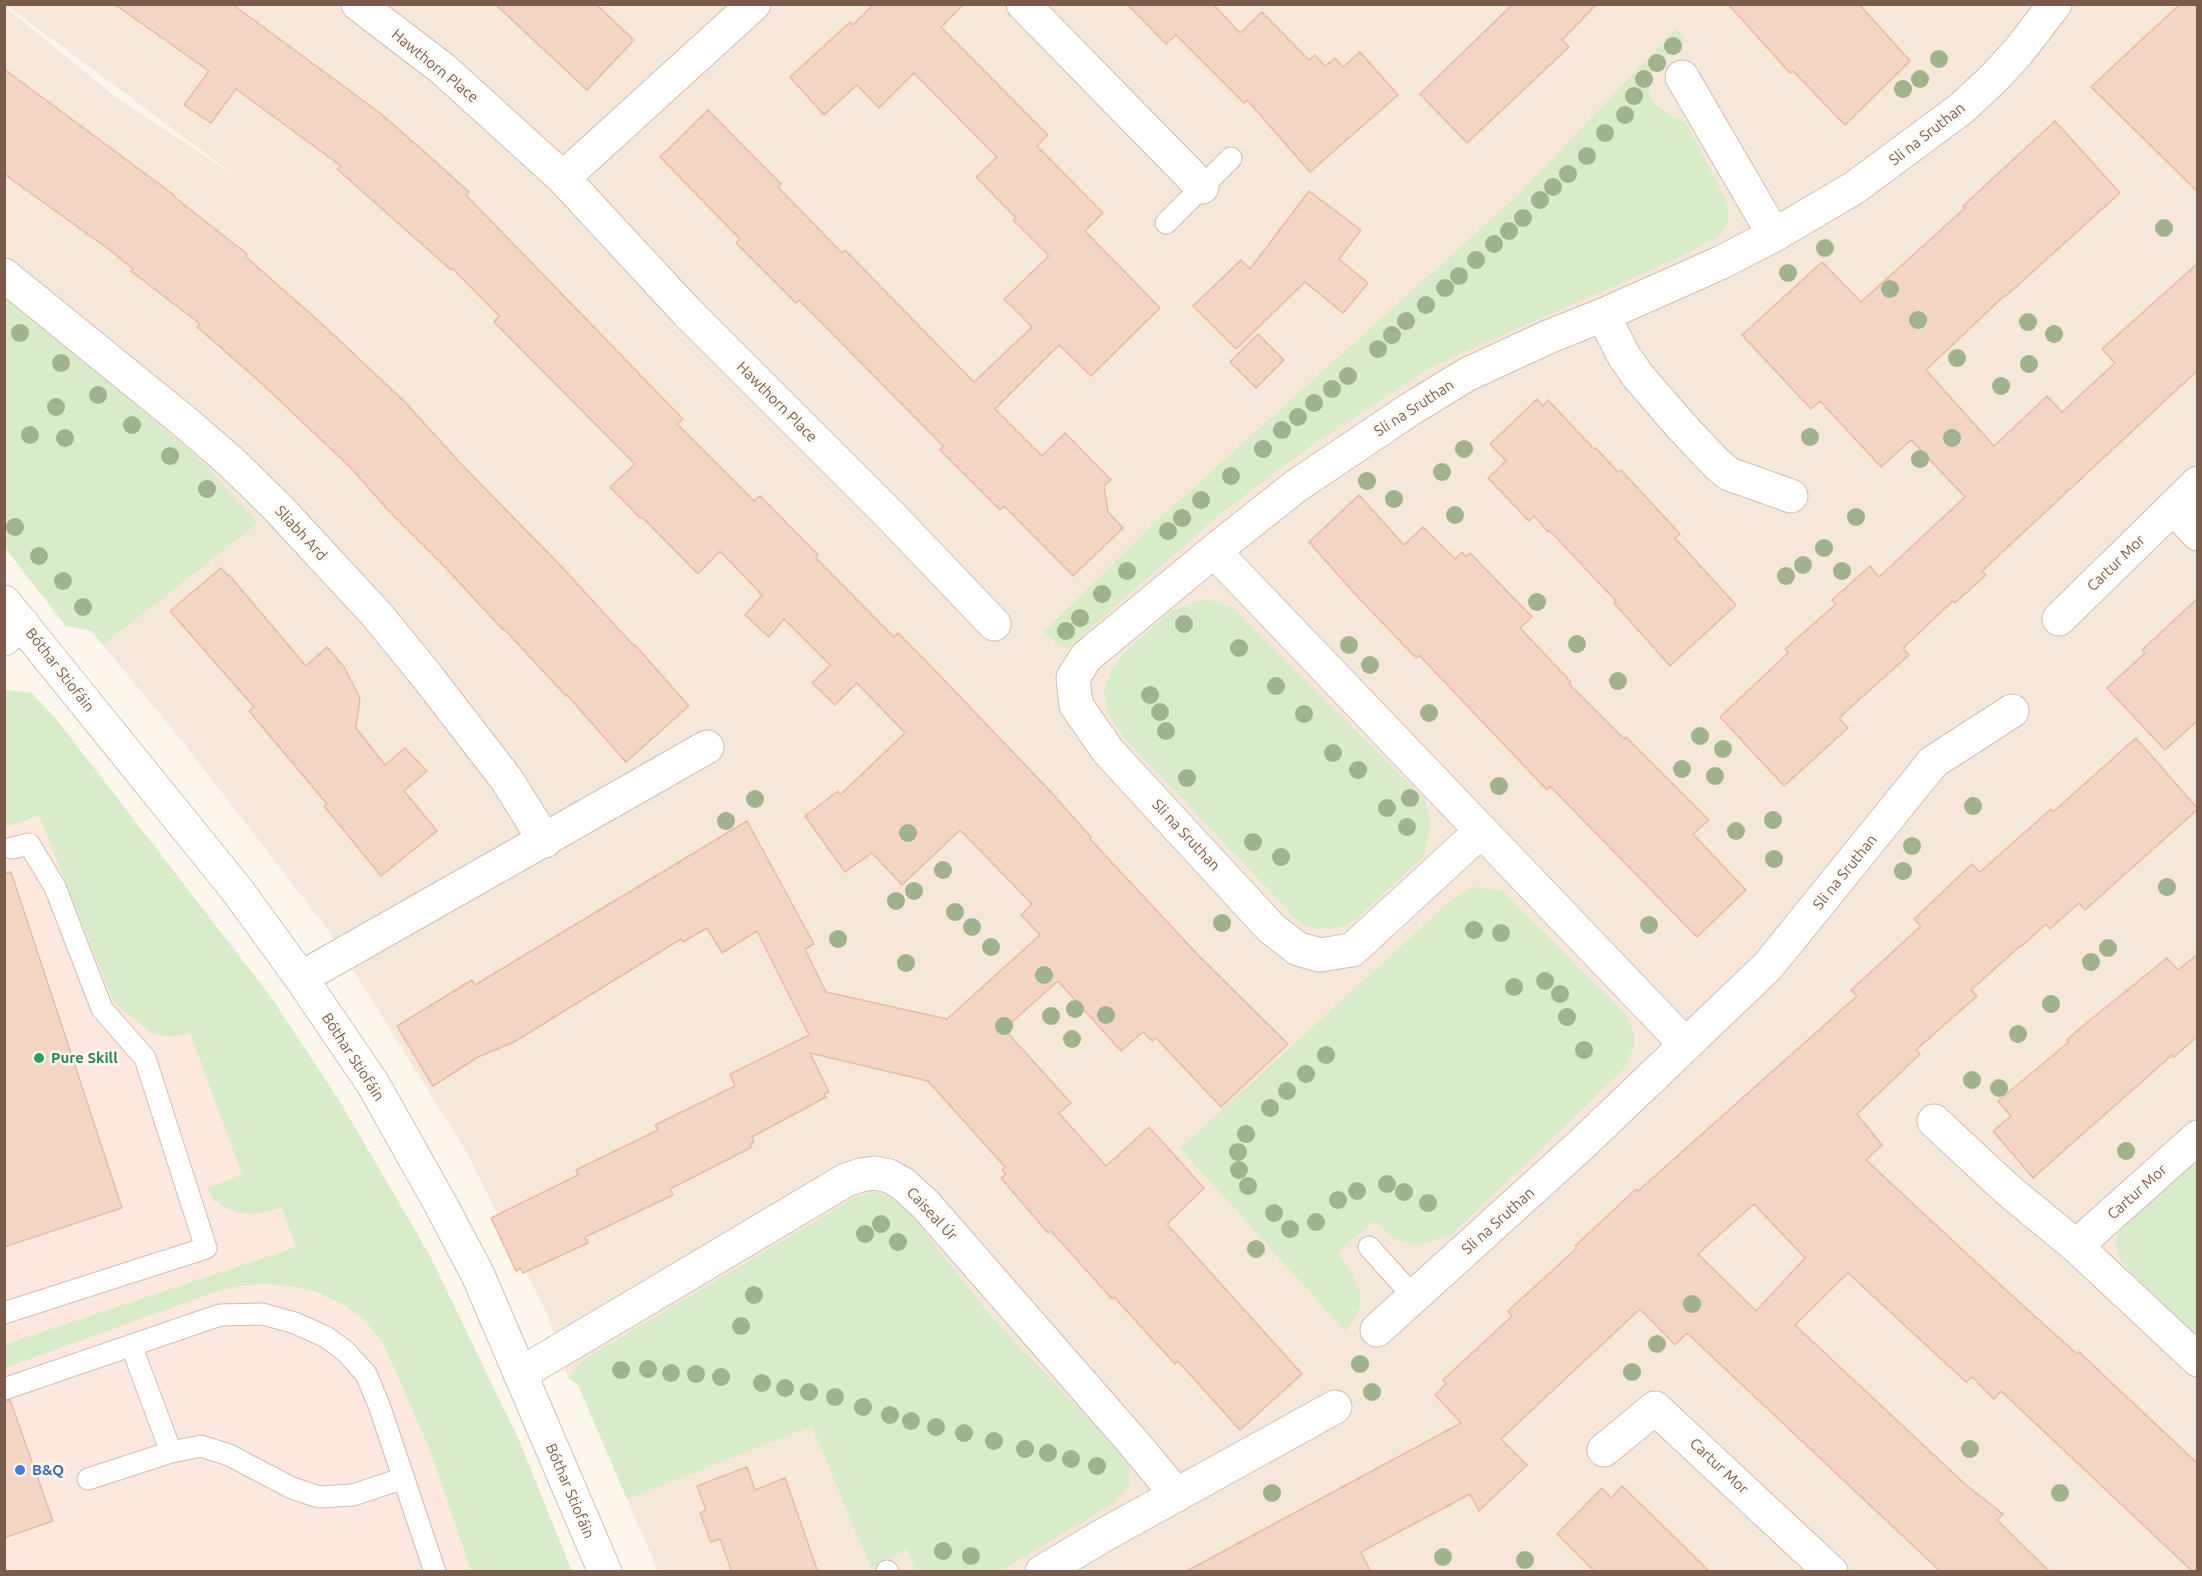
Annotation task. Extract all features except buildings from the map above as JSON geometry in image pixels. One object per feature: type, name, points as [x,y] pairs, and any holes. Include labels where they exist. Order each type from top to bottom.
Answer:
[{"type":"street","name":"Hawthorn Place","points":[[358,4],[442,69],[563,178],[687,312],[883,508],[994,624]]},
{"type":"street","points":[[563,178],[754,4]]},
{"type":"street","points":[[1023,4],[1202,187]]},
{"type":"street","name":"Sli na Sruthan","points":[[1480,832],[1352,950],[1320,955],[1298,949],[1271,928],[1108,751],[1076,705],[1072,678],[1086,657],[1296,486],[1466,375],[1548,337],[1683,280],[1774,235],[1854,188],[1962,108],[2018,52],[2055,4]]},
{"type":"street","points":[[1682,77],[1774,235]]},
{"type":"street","name":"Sliabh Ard","points":[[4,275],[185,422],[230,461],[278,508],[377,615],[426,675],[507,780],[545,841]]},
{"type":"street","points":[[1603,315],[1624,356],[1638,376],[1717,464],[1729,474],[1791,496]]},
{"type":"street","name":"Cartur Mor","points":[[2059,619],[2198,483]]},
{"type":"street","points":[[2173,507],[2198,534]]},
{"type":"street","points":[[1214,551],[1684,1044]]},
{"type":"street","name":"Bóthar Stiofáin","points":[[11,622],[237,890],[301,978],[372,1084],[478,1275],[604,1572]]},
{"type":"street","name":"Sli na Sruthan","points":[[1377,1330],[1582,1144],[1768,966],[1933,762],[2012,711]]},
{"type":"street","points":[[301,978],[707,747]]},
{"type":"street","points":[[1934,1121],[2015,1196],[2076,1246],[2198,1360]]},
{"type":"street","name":"Cartur Mor","points":[[2076,1246],[2198,1137]]},
{"type":"street","name":"Caiseal Úr","points":[[520,1374],[846,1180],[861,1174],[875,1173],[889,1176],[903,1184],[925,1204],[1177,1495]]},
{"type":"street","points":[[1042,1572],[1335,1407]]},
{"type":"street","name":"Cartur Mor","points":[[1604,1450],[1655,1408],[1830,1572]]},
{"type":"lane","points":[[1166,223],[1231,158]]},
{"type":"lane","points":[[4,1313],[206,1248],[145,1058],[102,1009],[55,887],[29,844],[12,848]]},
{"type":"lane","points":[[1369,1247],[1414,1297]]},
{"type":"lane","points":[[4,1389],[220,1315],[263,1314],[295,1323],[326,1337],[345,1351],[366,1374],[435,1572]]},
{"type":"lane","points":[[131,1345],[171,1452]]},
{"type":"lane","points":[[88,1479],[171,1452],[201,1446],[220,1452],[292,1488],[319,1497],[352,1495],[404,1478]]},
{"type":"shaded area","points":[[5,4],[2197,5],[2197,1571],[658,1571],[578,1385],[568,1378],[548,1316],[467,1153],[328,930],[182,741],[103,645],[91,631],[66,626],[5,548],[5,7],[117,98],[237,177]]},
{"type":"shaded area","points":[[4,729],[215,1004],[309,1243],[5,1344]]},
{"type":"shaded area","points":[[268,1284],[297,1287],[319,1293],[343,1305],[364,1320],[381,1342],[429,1448],[471,1571],[5,1571],[4,1368],[213,1293],[242,1286]]},
{"type":"green space","points":[[1677,28],[1685,40],[1654,69],[1648,79],[1649,91],[1652,101],[1659,108],[1683,120],[1688,126],[1727,203],[1729,221],[1722,232],[1713,240],[1676,259],[1426,370],[1318,441],[1264,480],[1205,527],[1068,648],[1060,646],[1044,632],[1150,527],[1518,195]]},
{"type":"green space","points":[[4,297],[66,344],[195,455],[258,523],[103,645],[91,631],[66,626],[5,548]]},
{"type":"green space","points":[[1202,600],[1214,601],[1234,609],[1425,800],[1430,822],[1423,857],[1356,919],[1345,925],[1330,929],[1317,928],[1306,926],[1297,920],[1123,736],[1108,713],[1104,690],[1111,671],[1122,655],[1171,611]]},
{"type":"green space","points":[[4,691],[32,693],[57,720],[271,997],[342,1105],[429,1254],[518,1438],[572,1571],[471,1571],[429,1448],[382,1342],[364,1320],[343,1305],[319,1293],[297,1287],[268,1284],[242,1286],[213,1293],[5,1368],[5,1344],[296,1247],[282,1208],[256,1214],[238,1213],[213,1199],[207,1188],[242,1174],[190,1033],[171,1037],[153,1034],[114,1003],[39,816],[5,827]]},
{"type":"green space","points":[[1473,887],[1502,891],[1509,897],[1627,1016],[1634,1034],[1634,1045],[1625,1068],[1452,1234],[1414,1245],[1393,1238],[1373,1221],[1337,1253],[1352,1272],[1361,1294],[1360,1308],[1345,1331],[1180,1148],[1455,897]]},
{"type":"green space","points":[[2197,1153],[2197,1337],[2121,1262],[2116,1246],[2119,1228]]},
{"type":"green space","points":[[875,1192],[901,1202],[993,1319],[1115,1446],[1129,1467],[1129,1486],[1112,1504],[1000,1571],[916,1571],[907,1549],[871,1568],[812,1426],[627,1499],[578,1385],[568,1378],[583,1360],[856,1197]]},
{"type":"place","name":"Pure Skill","points":[[39,1058]]},
{"type":"place","name":"B&Q","points":[[20,1470]]}]
